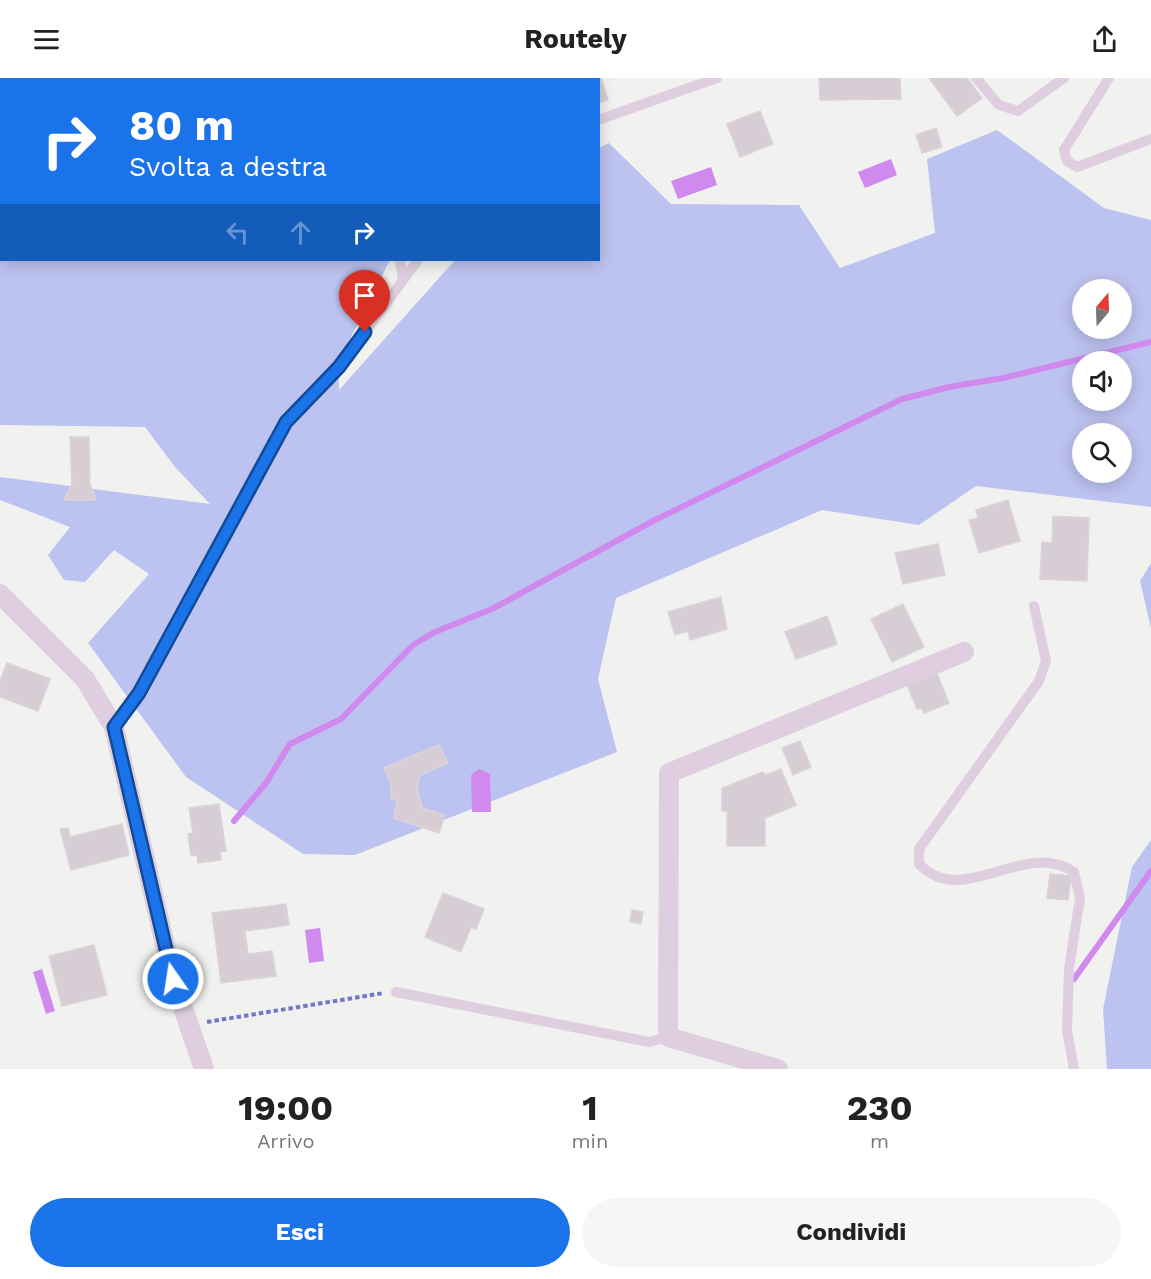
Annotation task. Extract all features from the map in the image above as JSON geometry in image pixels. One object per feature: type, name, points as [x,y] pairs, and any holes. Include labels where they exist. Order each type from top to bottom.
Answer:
[{"type":"street","points":[[0,594],[85,679],[114,727],[173,979],[204,1069]]},
{"type":"street","points":[[778,1069],[668,1037],[669,773],[964,652]]},
{"type":"lane","points":[[600,119],[717,78]]},
{"type":"lane","points":[[976,78],[999,105],[1018,111],[1064,78]]},
{"type":"lane","points":[[1109,78],[1064,150],[1067,161],[1077,167],[1151,139]]},
{"type":"lane","points":[[400,261],[403,280]]},
{"type":"lane","points":[[114,727],[139,693],[286,422],[339,367],[417,261]]},
{"type":"lane","points":[[1034,606],[1046,661],[1039,681],[919,849],[919,864],[931,876],[956,882],[1017,866],[1048,862],[1063,864],[1074,872],[1080,898],[1069,968],[1067,1031],[1074,1069]]},
{"type":"lane","points":[[396,992],[649,1042],[668,1037]]},
{"type":"path","points":[[189,1025],[396,992]]},
{"type":"shaded area","points":[[997,130],[1104,208],[1151,220],[1151,507],[976,486],[919,525],[822,510],[616,598],[598,679],[617,752],[355,855],[303,854],[186,777],[88,643],[149,574],[114,550],[85,582],[64,580],[48,555],[70,527],[0,500],[0,477],[210,504],[175,467],[145,427],[0,425],[0,261],[389,261],[338,363],[339,390],[454,261],[600,261],[600,148],[609,143],[671,204],[799,205],[840,268],[935,233],[927,159]]},
{"type":"shaded area","points":[[891,159],[897,175],[865,188],[858,172]]},
{"type":"shaded area","points":[[711,167],[717,185],[678,199],[671,181]]},
{"type":"shaded area","points":[[1151,563],[1151,628],[1140,581]]},
{"type":"shaded area","points":[[479,769],[490,774],[491,812],[472,812],[471,775]]},
{"type":"shaded area","points":[[1151,840],[1151,1069],[1107,1069],[1103,1009],[1132,867]]},
{"type":"shaded area","points":[[320,928],[324,961],[309,963],[305,930]]},
{"type":"shaded area","points":[[42,969],[55,1011],[46,1014],[33,972]]},
{"type":"building","points":[[600,78],[601,78],[608,100],[600,102]]},
{"type":"building","points":[[819,78],[900,78],[901,99],[820,100]]},
{"type":"building","points":[[929,78],[967,78],[982,98],[957,116]]},
{"type":"building","points":[[760,111],[773,144],[740,157],[727,124]]},
{"type":"building","points":[[936,128],[942,147],[922,153],[916,135]]},
{"type":"building","points":[[70,437],[89,437],[90,484],[96,500],[64,500],[72,484]]},
{"type":"building","points":[[1008,500],[1020,541],[979,553],[969,520],[978,518],[976,510]]},
{"type":"building","points":[[1053,516],[1089,518],[1087,581],[1040,579],[1042,542],[1052,543]]},
{"type":"building","points":[[938,544],[945,575],[903,584],[895,553]]},
{"type":"building","points":[[721,597],[727,629],[690,640],[688,631],[675,635],[668,612]]},
{"type":"building","points":[[903,604],[924,647],[892,662],[871,619]]},
{"type":"building","points":[[827,616],[837,644],[796,659],[785,632]]},
{"type":"building","points":[[7,663],[50,679],[38,711],[0,697],[0,681]]},
{"type":"building","points":[[936,671],[949,703],[924,713],[921,708],[917,709],[905,680]]},
{"type":"building","points":[[800,741],[811,767],[793,775],[782,748]]},
{"type":"building","points":[[439,745],[448,763],[420,775],[417,788],[422,808],[445,815],[439,833],[394,818],[397,800],[391,799],[391,784],[384,768]]},
{"type":"building","points":[[781,769],[796,805],[765,818],[765,846],[727,846],[727,811],[722,811],[722,788],[763,772],[765,775]]},
{"type":"building","points":[[219,804],[226,851],[220,852],[221,860],[198,863],[197,855],[191,856],[188,834],[193,833],[189,808]]},
{"type":"building","points":[[122,824],[129,855],[71,870],[60,829],[68,828],[70,837]]},
{"type":"building","points":[[1050,874],[1071,876],[1068,900],[1047,898]]},
{"type":"building","points":[[443,893],[484,909],[476,929],[471,927],[461,952],[425,937]]},
{"type":"building","points":[[286,904],[289,925],[245,931],[248,954],[272,951],[276,976],[221,983],[212,913]]},
{"type":"building","points":[[632,910],[643,912],[641,924],[630,922]]},
{"type":"building","points":[[94,945],[107,995],[62,1006],[49,956]]},
{"type":"waterway","points":[[234,821],[266,783],[290,744],[341,719],[413,645],[435,632],[492,609],[653,521],[902,399],[949,387],[1003,378],[1151,342]]},
{"type":"waterway","points":[[1074,979],[1151,871]]},
{"type":"route","points":[[173,979],[114,727],[139,693],[286,422],[339,367],[365,332]]}]
